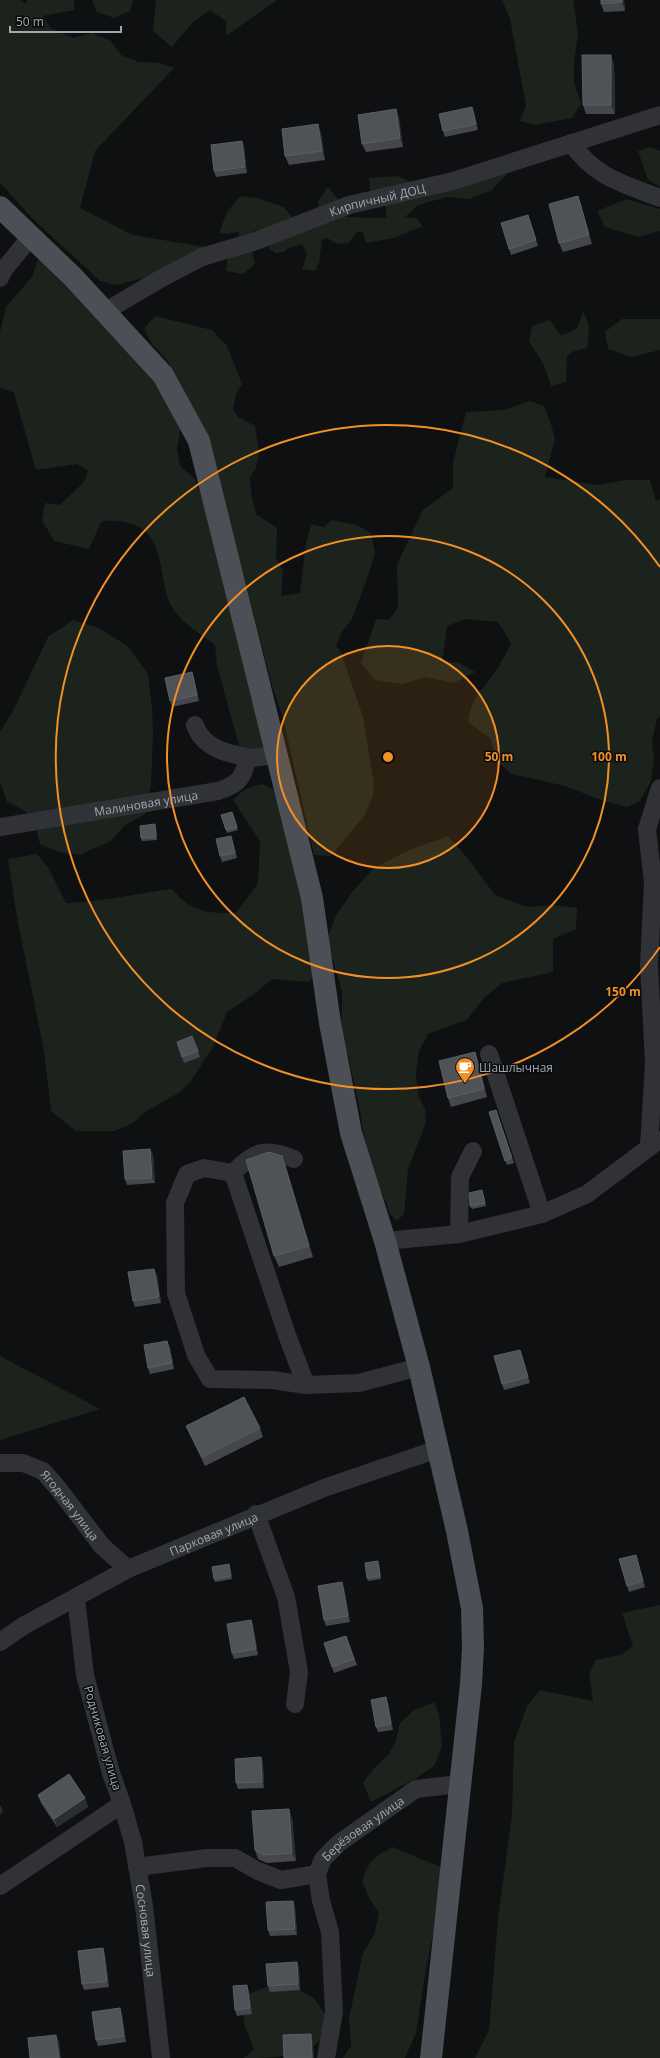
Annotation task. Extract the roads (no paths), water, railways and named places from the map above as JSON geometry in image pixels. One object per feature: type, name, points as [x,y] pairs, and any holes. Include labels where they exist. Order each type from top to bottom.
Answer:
[{"type":"main road","points":[[0,207],[106,311],[163,375],[199,441],[312,898],[330,1023],[351,1133],[385,1241],[419,1367],[457,1531],[472,1608],[473,1648],[471,1684],[459,1784],[431,2058]]},
{"type":"street","name":"Кирпичный ДОЦ","points":[[106,311],[160,279],[202,257],[256,240],[349,204],[453,181],[660,115]]},
{"type":"street","points":[[571,143],[582,158],[598,172],[660,198]]},
{"type":"street","points":[[1,272],[31,236]]},
{"type":"street","points":[[195,725],[197,731],[207,743],[217,750],[251,758],[276,755]]},
{"type":"street","name":"Малиновая улица","points":[[0,827],[218,791],[235,785],[244,772],[247,761],[251,758]]},
{"type":"street","points":[[385,1241],[459,1234],[542,1214],[587,1194],[655,1142],[654,1063],[649,965],[653,883],[647,829],[660,788]]},
{"type":"street","points":[[489,1054],[542,1214]]},
{"type":"street","points":[[459,1234],[460,1177],[473,1151]]},
{"type":"street","points":[[233,1173],[247,1158],[260,1153],[277,1152],[294,1159]]},
{"type":"street","points":[[233,1173],[204,1168],[186,1174],[175,1203],[176,1293],[196,1355],[210,1379],[273,1380],[306,1385],[359,1383],[419,1367]]},
{"type":"street","points":[[233,1173],[287,1334],[306,1385]]},
{"type":"street","name":"Парковая улица","points":[[0,1642],[24,1626],[128,1569],[256,1514],[324,1488],[438,1449]]},
{"type":"street","name":"Ягодная улица","points":[[0,1463],[24,1463],[43,1471],[102,1546],[128,1569]]},
{"type":"street","points":[[256,1514],[286,1597],[299,1672],[295,1704]]},
{"type":"street","name":"Родниковая улица","points":[[0,1886],[122,1804],[111,1773],[86,1675],[76,1598]]},
{"type":"street","name":"Берёзовая улица","points":[[326,2058],[334,2012],[330,1932],[321,1902],[317,1874],[323,1859],[339,1843],[416,1789],[459,1784]]},
{"type":"street","name":"Сосновая улица","points":[[122,1804],[133,1842],[144,1906],[161,2058]]},
{"type":"street","points":[[137,1866],[206,1858],[235,1858],[258,1871],[281,1880],[317,1874]]},
{"type":"place","name":"Шашлычная","points":[[465,1084]]}]
